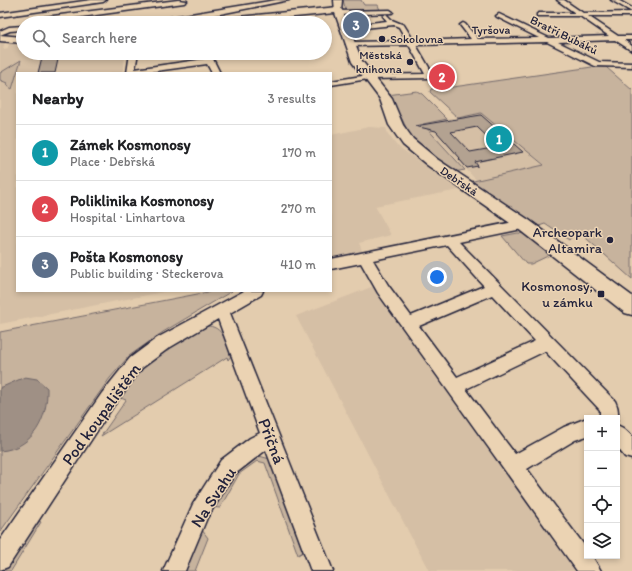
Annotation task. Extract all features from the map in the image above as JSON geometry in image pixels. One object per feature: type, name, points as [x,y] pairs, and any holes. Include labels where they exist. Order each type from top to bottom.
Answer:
[{"type":"main road","points":[[299,16],[339,13]]},
{"type":"main road","name":"Debřská","points":[[339,13],[357,62],[368,78],[386,99],[401,133],[412,146],[432,162],[522,224],[632,307]]},
{"type":"main road","points":[[0,38],[16,39]]},
{"type":"street","points":[[0,15],[103,0]]},
{"type":"street","points":[[77,16],[184,0],[186,12]]},
{"type":"street","points":[[172,16],[186,12],[286,0]]},
{"type":"street","points":[[338,0],[339,13],[388,11],[393,23]]},
{"type":"street","points":[[560,0],[632,49]]},
{"type":"street","points":[[614,0],[632,10]]},
{"type":"street","points":[[52,16],[59,12]]},
{"type":"street","points":[[121,16],[144,13]]},
{"type":"street","points":[[540,15],[632,14]]},
{"type":"street","name":"Bratří Bubáků","points":[[499,16],[598,64],[632,65]]},
{"type":"street","points":[[332,83],[368,78],[430,76],[402,26],[393,23],[379,23],[358,28],[344,28]]},
{"type":"street","points":[[463,25],[476,41]]},
{"type":"street","points":[[0,33],[9,28],[16,28]]},
{"type":"street","name":"Tyršova","points":[[350,44],[632,38]]},
{"type":"street","points":[[131,72],[133,60]]},
{"type":"street","points":[[138,72],[210,61],[216,72]]},
{"type":"street","points":[[332,264],[522,224]]},
{"type":"street","points":[[450,240],[460,253],[609,407],[609,415]]},
{"type":"street","points":[[365,257],[384,289],[590,571]]},
{"type":"street","points":[[409,323],[494,288]]},
{"type":"street","name":"Pod koupalištěm","points":[[0,560],[108,399],[136,363],[163,343],[254,292]]},
{"type":"street","name":"Příčná","points":[[220,311],[225,318],[322,571]]},
{"type":"street","points":[[455,386],[547,342]]},
{"type":"street","points":[[514,466],[570,433],[584,428]]},
{"type":"street","points":[[620,437],[632,450]]},
{"type":"street","name":"Na Svahu","points":[[174,571],[200,511],[228,467],[257,445],[270,438]]},
{"type":"shaded area","points":[[343,0],[361,0],[364,5],[378,5],[380,10],[346,11]]},
{"type":"shaded area","points":[[0,42],[5,42],[3,49],[8,48],[9,42],[16,43],[16,60],[125,60],[122,72],[16,72],[16,292],[163,292],[0,324]]},
{"type":"shaded area","points":[[21,60],[16,72],[12,89],[6,85],[7,83],[0,80],[0,73]]},
{"type":"shaded area","points":[[592,67],[606,67],[632,90],[632,279],[577,230],[569,240],[545,224],[539,226],[469,182],[544,165],[481,113],[458,118],[430,92],[431,89]]},
{"type":"shaded area","points":[[417,91],[422,94],[447,119],[423,124],[465,170],[454,172],[412,140],[401,117],[387,95]]},
{"type":"shaded area","points":[[481,113],[544,166],[477,181],[423,123]]},
{"type":"shaded area","points":[[369,127],[386,128],[388,134],[396,145],[459,190],[375,206],[391,235],[359,243],[363,253],[332,259],[332,135]]},
{"type":"shaded area","points":[[518,233],[525,234],[552,254],[531,264],[526,264],[502,236]]},
{"type":"shaded area","points":[[374,286],[580,571],[429,571],[296,316]]},
{"type":"shaded area","points":[[208,292],[230,292],[163,332],[129,356],[110,378],[0,532],[0,332]]},
{"type":"shaded area","points":[[203,327],[214,327],[224,337],[231,356],[228,360],[227,357],[101,436],[126,400],[118,397],[148,361]]},
{"type":"shaded area","points":[[25,377],[37,379],[47,388],[47,399],[42,420],[37,430],[22,444],[12,449],[0,451],[0,388]]},
{"type":"shaded area","points":[[259,456],[270,459],[303,552],[298,555],[265,463],[257,461],[239,474],[220,508],[209,507],[234,470]]},
{"type":"shaded area","points":[[37,520],[41,522],[11,571],[2,571],[34,521]]},
{"type":"shaded area","points":[[202,530],[208,538],[195,571],[179,571],[186,558],[190,559]]},
{"type":"building","points":[[41,60],[58,60],[55,72],[38,72]]},
{"type":"building","points":[[434,72],[443,72],[449,81],[438,81]]},
{"type":"building","points":[[481,115],[523,152],[475,162],[478,166],[467,168],[436,131],[415,126]],"holes":[[[477,127],[498,147],[470,152],[451,132]]]},
{"type":"place","name":"Pošta Kosmonosy","points":[[356,25]]},
{"type":"place","name":"Sokolovna","points":[[382,39]]},
{"type":"place","name":"Městská knihovna","points":[[410,62]]},
{"type":"place","name":"Poliklinika Kosmonosy","points":[[442,77]]},
{"type":"place","name":"Zámek Kosmonosy","points":[[499,139]]},
{"type":"place","name":"Archeopark Altamira","points":[[610,240]]},
{"type":"place","name":"Kosmonosy, u zámku","points":[[601,294]]}]
